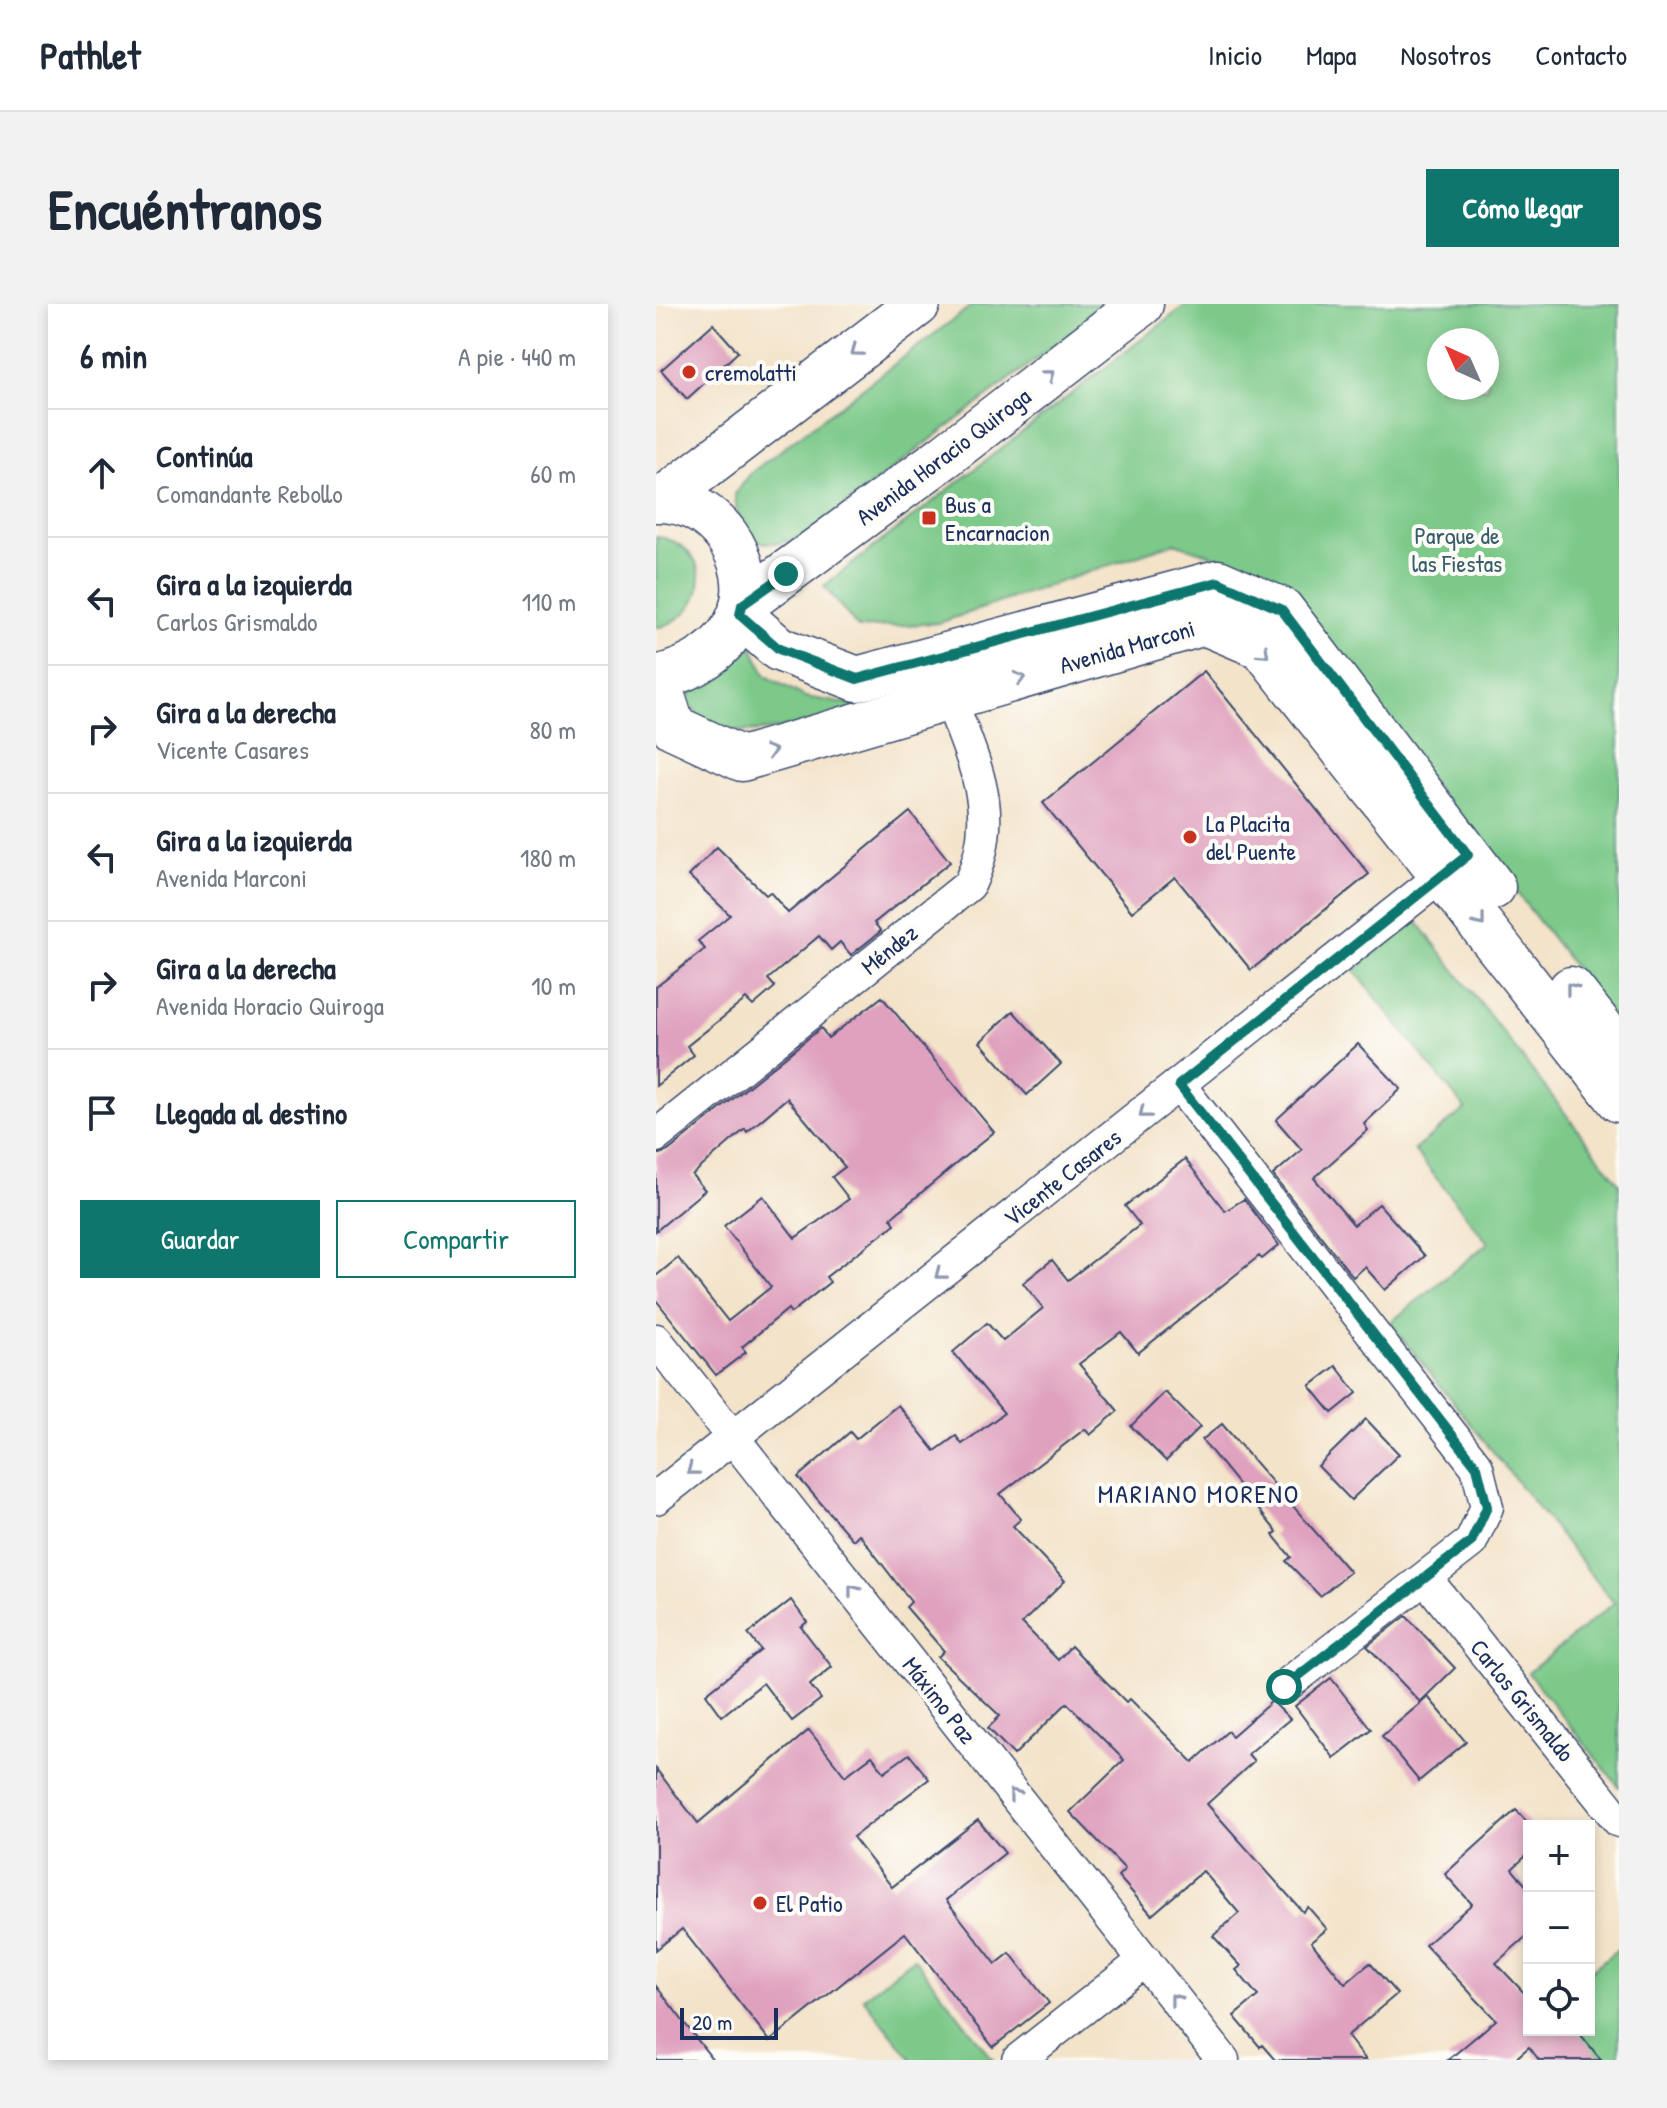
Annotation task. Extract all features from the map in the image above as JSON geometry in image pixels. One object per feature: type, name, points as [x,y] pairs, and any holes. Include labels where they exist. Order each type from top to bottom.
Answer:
[{"type":"main road","points":[[660,500],[918,304]]},
{"type":"main road","name":"Avenida Horacio Quiroga","points":[[656,678],[693,665],[714,651],[741,610],[1141,304]]},
{"type":"main road","points":[[660,500],[680,502],[705,513],[725,532],[739,556],[744,583],[741,610]]},
{"type":"main road","name":"Avenida Marconi","points":[[741,610],[779,649],[857,679],[1218,582],[1282,610],[1619,1100]]},
{"type":"main road","name":"Avenida Marconi","points":[[656,678],[673,727],[742,759],[1205,623],[1262,647],[1619,1050]]},
{"type":"street","name":"Méndez","points":[[656,1136],[969,885],[984,854],[985,819],[981,786],[950,698]]},
{"type":"street","name":"Vicente Casares","points":[[656,1498],[1456,864]]},
{"type":"street","points":[[1179,1085],[1477,1467],[1487,1507],[1471,1542],[1284,1687]]},
{"type":"street","name":"Máximo Paz","points":[[656,1340],[1223,2060]]},
{"type":"street","name":"Carlos Grismaldo","points":[[1426,1579],[1619,1821]]},
{"type":"street","points":[[1018,2060],[1145,1960]]},
{"type":"green space","points":[[974,304],[1108,304],[805,536],[764,543],[747,533],[737,511],[735,494],[752,472]]},
{"type":"green space","name":"Parque de las Fiestas","points":[[1187,304],[1619,304],[1619,1025],[1271,574],[1174,543],[939,623],[858,628],[824,586]]},
{"type":"green space","points":[[656,536],[675,542],[688,552],[697,565],[700,579],[690,607],[678,619],[660,627],[656,627]]},
{"type":"green space","points":[[752,646],[766,676],[805,697],[841,703],[891,701],[821,720],[766,730],[740,731],[718,727],[701,718],[687,697]]},
{"type":"green space","points":[[1416,920],[1619,1183],[1619,1787],[1528,1673],[1614,1603],[1390,1323],[1488,1243],[1414,1150],[1465,1109],[1354,970]]},
{"type":"green space","points":[[1619,1948],[1619,2060],[1591,2060],[1572,2036],[1595,2036],[1595,1967]]},
{"type":"green space","points":[[914,1958],[993,2060],[912,2060],[863,1998]]},
{"type":"building","points":[[713,324],[738,352],[687,399],[661,370]]},
{"type":"building","points":[[1204,671],[1369,874],[1251,970],[1175,877],[1132,912],[1043,803]]},
{"type":"building","points":[[910,812],[950,862],[874,923],[881,931],[851,955],[840,942],[831,950],[819,936],[768,979],[775,987],[753,1006],[746,999],[687,1046],[694,1055],[656,1086],[656,987],[705,949],[698,941],[730,915],[689,876],[717,847],[766,895],[770,892],[788,913]]},
{"type":"building","points":[[882,997],[994,1132],[891,1218],[895,1224],[826,1277],[830,1282],[791,1313],[788,1309],[742,1347],[746,1352],[716,1375],[656,1300],[656,1276],[678,1258],[728,1321],[771,1287],[724,1226],[763,1196],[795,1238],[849,1199],[832,1177],[845,1167],[787,1098],[692,1175],[705,1190],[656,1231],[656,1155],[668,1151],[821,1028],[828,1038]]},
{"type":"building","points":[[1013,1011],[1061,1064],[1027,1095],[980,1042]]},
{"type":"building","points":[[1358,1044],[1401,1089],[1364,1124],[1368,1130],[1314,1178],[1354,1225],[1379,1204],[1425,1256],[1385,1290],[1365,1267],[1353,1277],[1273,1175],[1302,1150],[1276,1120]]},
{"type":"building","points":[[1185,1159],[1225,1211],[1244,1199],[1279,1245],[1262,1259],[1259,1256],[1138,1353],[1121,1332],[1079,1364],[1118,1411],[1090,1435],[1085,1429],[1000,1494],[1021,1519],[1013,1526],[1065,1581],[1022,1623],[1058,1660],[1071,1646],[1126,1702],[1130,1699],[1193,1762],[1228,1731],[1232,1736],[1272,1701],[1290,1719],[1248,1754],[1254,1761],[1207,1804],[1303,1912],[1308,1907],[1327,1929],[1311,1942],[1345,1984],[1370,1963],[1397,1994],[1347,2036],[1366,2060],[1275,2060],[1262,2045],[1260,2047],[1234,2016],[1258,1996],[1236,1970],[1241,1966],[1213,1936],[1239,1913],[1203,1871],[1152,1915],[1118,1876],[1125,1869],[1070,1812],[1124,1760],[1067,1703],[1014,1755],[988,1728],[1000,1716],[938,1657],[944,1651],[906,1607],[911,1602],[859,1534],[853,1540],[798,1477],[850,1432],[856,1439],[898,1405],[935,1451],[956,1436],[962,1444],[1004,1413],[953,1352],[987,1323],[1003,1341],[1043,1308],[1023,1283],[1052,1260],[1068,1280],[1140,1225],[1125,1206]]},
{"type":"building","points":[[1336,1366],[1357,1393],[1332,1413],[1310,1386]]},
{"type":"building","points":[[1165,1392],[1200,1427],[1166,1461],[1131,1426]]},
{"type":"building","points":[[1366,1419],[1399,1454],[1351,1500],[1318,1466]]},
{"type":"building","points":[[1222,1424],[1350,1572],[1320,1596],[1286,1561],[1291,1557],[1273,1535],[1277,1532],[1202,1440]]},
{"type":"building","points":[[791,1600],[807,1622],[801,1627],[832,1667],[810,1685],[821,1699],[792,1721],[763,1683],[722,1716],[706,1694],[761,1650],[748,1634]]},
{"type":"building","points":[[1406,1616],[1455,1668],[1420,1702],[1367,1646]]},
{"type":"building","points":[[1331,1678],[1371,1729],[1334,1758],[1295,1706]]},
{"type":"building","points":[[1428,1697],[1466,1742],[1419,1781],[1382,1736]]},
{"type":"building","name":"El Patio","points":[[809,1730],[845,1776],[872,1756],[884,1772],[909,1754],[929,1779],[853,1837],[892,1887],[978,1820],[1005,1853],[946,1900],[996,1964],[1010,1953],[1049,2003],[993,2047],[905,1933],[770,2041],[682,1929],[656,1950],[656,1769],[698,1823]]},
{"type":"building","points":[[1516,1810],[1525,1820],[1523,1859],[1512,1869],[1523,1882],[1523,1939],[1496,1963],[1523,1992],[1523,2036],[1582,2036],[1601,2060],[1539,2060],[1529,2047],[1514,2060],[1448,2060],[1496,2020],[1425,1945],[1472,1904],[1445,1874]]},
{"type":"building","points":[[656,1986],[713,2060],[656,2060]]},
{"type":"place","name":"cremolatti","points":[[689,372]]},
{"type":"place","name":"Bus a Encarnacion","points":[[929,518]]},
{"type":"place","name":"La Placita del Puente","points":[[1190,837]]},
{"type":"place","name":"El Patio","points":[[760,1903]]},
{"type":"district","name":"MARIANO MORENO","points":[[1199,1493]]},
{"type":"route","points":[[786,574],[742,605],[740,615],[779,649],[857,679],[1218,582],[1282,610],[1468,855],[1179,1085],[1477,1467],[1487,1507],[1471,1542],[1284,1687]]}]
